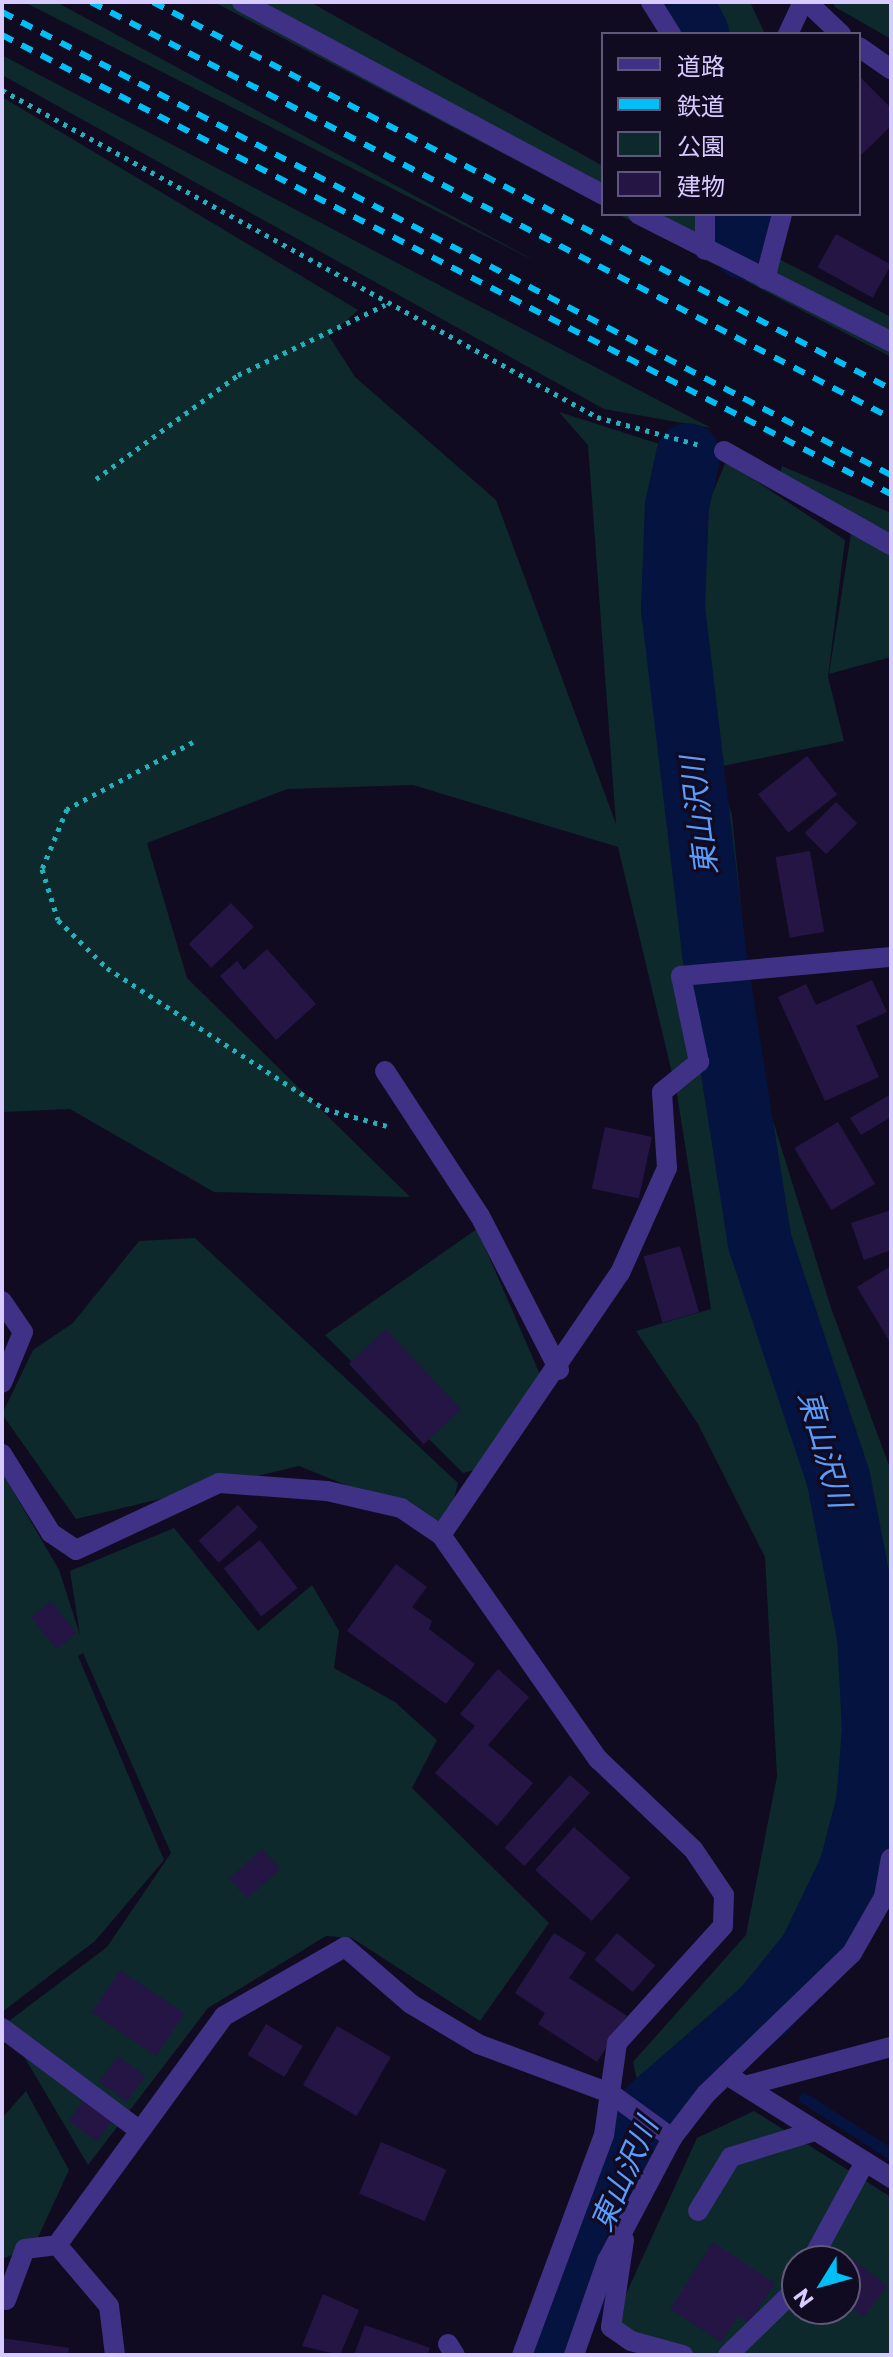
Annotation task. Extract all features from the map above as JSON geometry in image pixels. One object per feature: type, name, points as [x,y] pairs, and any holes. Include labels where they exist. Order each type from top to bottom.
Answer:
[{"type":"street","points":[[242,2],[601,194]]},
{"type":"street","points":[[651,2],[670,32]]},
{"type":"street","points":[[789,32],[805,2],[839,32]]},
{"type":"street","points":[[861,48],[891,69]]},
{"type":"street","points":[[642,216],[891,342]]},
{"type":"street","points":[[705,216],[705,250]]},
{"type":"street","points":[[765,279],[781,216]]},
{"type":"street","points":[[724,451],[891,545]]},
{"type":"street","points":[[441,1535],[559,1370],[620,1273],[667,1168],[662,1092],[699,1062],[681,976],[891,957]]},
{"type":"street","points":[[385,1071],[480,1216],[559,1370]]},
{"type":"street","points":[[2,1301],[23,1332],[2,1383]]},
{"type":"street","points":[[2,1454],[51,1533],[76,1550],[219,1483],[327,1491],[401,1508],[441,1535],[598,1759],[693,1849],[724,1895],[723,1926],[617,2043],[604,2135],[522,2355]]},
{"type":"street","points":[[574,2355],[626,2224],[672,2138],[736,2081],[852,1953],[884,1897],[891,1859]]},
{"type":"street","points":[[6,2300],[25,2249],[57,2245],[224,2016],[345,1947],[411,2004],[478,2044],[610,2093],[672,2138]]},
{"type":"street","points":[[2,2028],[140,2131]]},
{"type":"street","points":[[736,2081],[891,2047]]},
{"type":"street","points":[[736,2081],[891,2178]]},
{"type":"street","points":[[698,2211],[731,2157],[815,2131]]},
{"type":"street","points":[[820,2245],[865,2162]]},
{"type":"street","points":[[626,2224],[611,2327],[631,2341],[683,2355]]},
{"type":"street","points":[[57,2245],[109,2306],[115,2355]]},
{"type":"street","points":[[728,2355],[781,2304]]},
{"type":"path","points":[[2,90],[363,284],[385,305],[597,417],[724,451]]},
{"type":"path","points":[[96,479],[238,375],[385,305]]},
{"type":"path","points":[[193,742],[67,809],[42,869],[58,920],[107,968],[325,1109],[387,1126],[398,1136]]},
{"type":"green space","points":[[24,2],[56,2],[541,264]]},
{"type":"green space","points":[[214,2],[310,2],[601,165],[601,205]]},
{"type":"green space","points":[[651,2],[750,2],[764,32],[670,32]]},
{"type":"green space","points":[[833,2],[891,2],[891,39],[835,7]]},
{"type":"green space","points":[[2,55],[711,428],[604,409],[2,75]]},
{"type":"green space","points":[[2,97],[358,310],[329,336],[355,377],[496,500],[616,824],[588,445],[559,412],[719,463],[712,495],[726,461],[845,540],[828,677],[844,741],[718,767],[732,816],[757,1069],[831,1308],[891,1471],[891,1764],[853,1929],[747,2043],[664,2107],[640,2094],[633,2062],[746,1935],[777,1776],[765,1557],[698,1424],[636,1331],[711,1309],[677,1094],[618,847],[413,785],[287,789],[147,843],[187,978],[410,1197],[214,1192],[70,1109],[2,1112]]},
{"type":"green space","points":[[622,216],[697,216],[712,224],[712,216],[758,216],[754,246],[891,317],[891,357]]},
{"type":"green space","points":[[782,466],[891,513],[891,540],[780,476]]},
{"type":"green space","points":[[851,534],[891,555],[891,657],[829,674]]},
{"type":"green space","points":[[477,1229],[542,1379],[490,1466],[463,1473],[325,1335]]},
{"type":"green space","points":[[195,1238],[458,1483],[447,1526],[299,1466],[76,1519],[2,1414],[33,1350],[73,1323],[139,1241]]},
{"type":"green space","points":[[2,1472],[59,1570],[80,1635],[70,1571],[174,1528],[258,1631],[312,1585],[339,1631],[334,1668],[395,1702],[437,1740],[412,1788],[549,1923],[480,2021],[352,1938],[326,1936],[208,2008],[88,2165],[5,2024],[107,1947],[171,1853],[83,1653],[78,1656],[164,1860],[95,1941],[2,2012]]},
{"type":"green space","points":[[26,2091],[69,2170],[34,2246],[2,2259],[2,2118]]},
{"type":"green space","points":[[754,2111],[891,2197],[891,2355],[651,2355],[611,2327],[697,2138]]},
{"type":"building","points":[[861,78],[891,108],[891,126],[861,155]]},
{"type":"building","points":[[836,234],[891,264],[873,298],[818,267]]},
{"type":"building","points":[[807,756],[837,795],[788,833],[758,794]]},
{"type":"building","points":[[836,802],[857,823],[826,854],[805,833]]},
{"type":"building","points":[[810,851],[824,932],[790,938],[776,857]]},
{"type":"building","points":[[231,903],[254,927],[211,968],[189,944]]},
{"type":"building","points":[[267,949],[316,1004],[276,1040],[220,976],[237,961],[244,970]]},
{"type":"building","points":[[872,980],[887,1012],[856,1026],[879,1077],[825,1101],[778,997],[806,984],[816,1005]]},
{"type":"building","points":[[891,1094],[891,1117],[861,1135],[850,1118]]},
{"type":"building","points":[[838,1122],[875,1184],[831,1210],[794,1148]]},
{"type":"building","points":[[605,1127],[652,1137],[639,1199],[592,1189]]},
{"type":"building","points":[[891,1210],[891,1250],[864,1260],[851,1223]]},
{"type":"building","points":[[680,1246],[699,1312],[662,1323],[643,1256]]},
{"type":"building","points":[[891,1266],[891,1344],[857,1287]]},
{"type":"building","points":[[386,1329],[461,1409],[424,1444],[349,1364]]},
{"type":"building","points":[[238,1505],[258,1527],[219,1563],[199,1540]]},
{"type":"building","points":[[260,1540],[298,1588],[261,1616],[224,1568]]},
{"type":"building","points":[[396,1564],[427,1587],[412,1607],[432,1621],[429,1629],[475,1664],[446,1704],[347,1631]]},
{"type":"building","points":[[51,1601],[77,1633],[57,1649],[31,1617]]},
{"type":"building","points":[[498,1669],[529,1697],[488,1745],[533,1783],[497,1826],[435,1773],[475,1726],[460,1714]]},
{"type":"building","points":[[570,1775],[590,1793],[524,1866],[504,1848]]},
{"type":"building","points":[[574,1827],[630,1878],[592,1921],[535,1870]]},
{"type":"building","points":[[262,1849],[280,1869],[247,1899],[229,1878]]},
{"type":"building","points":[[554,1933],[586,1953],[569,1978],[627,2016],[597,2062],[538,2024],[545,2013],[515,1993]]},
{"type":"building","points":[[617,1933],[655,1965],[633,1992],[595,1960]]},
{"type":"building","points":[[120,1970],[185,2014],[156,2056],[91,2012]]},
{"type":"building","points":[[266,2024],[303,2046],[284,2077],[247,2055]]},
{"type":"building","points":[[337,2026],[391,2057],[357,2116],[303,2085]]},
{"type":"building","points":[[118,2056],[146,2076],[127,2102],[99,2082]]},
{"type":"building","points":[[83,2101],[112,2121],[97,2142],[69,2121]]},
{"type":"building","points":[[381,2142],[446,2170],[424,2221],[359,2194]]},
{"type":"building","points":[[713,2242],[775,2283],[749,2323],[738,2317],[721,2342],[670,2309]]},
{"type":"building","points":[[861,2266],[887,2286],[864,2317],[861,2315]]},
{"type":"building","points":[[323,2294],[359,2310],[340,2355],[302,2346]]},
{"type":"building","points":[[365,2325],[430,2348],[427,2355],[354,2355]]},
{"type":"building","points":[[2,2338],[69,2348],[68,2355],[2,2355]]},
{"type":"waterway","name":"東山沢川","points":[[681,2],[696,32]]},
{"type":"waterway","name":"東山沢川","points":[[745,216],[745,248]]},
{"type":"waterway","name":"東山沢川","points":[[549,2355],[650,2109],[764,2010],[811,1952],[851,1868],[868,1803],[874,1730],[869,1636],[838,1477],[760,1243],[714,952],[673,608],[677,506],[688,455]]},
{"type":"waterway","name":"東山沢川","points":[[722,2045],[726,2047]]},
{"type":"waterway","points":[[804,2098],[891,2154]]},
{"type":"railway","points":[[91,2],[891,418]]},
{"type":"railway","points":[[153,2],[891,389]]},
{"type":"railway","points":[[2,12],[891,475]]},
{"type":"railway","points":[[2,35],[891,494]]}]
